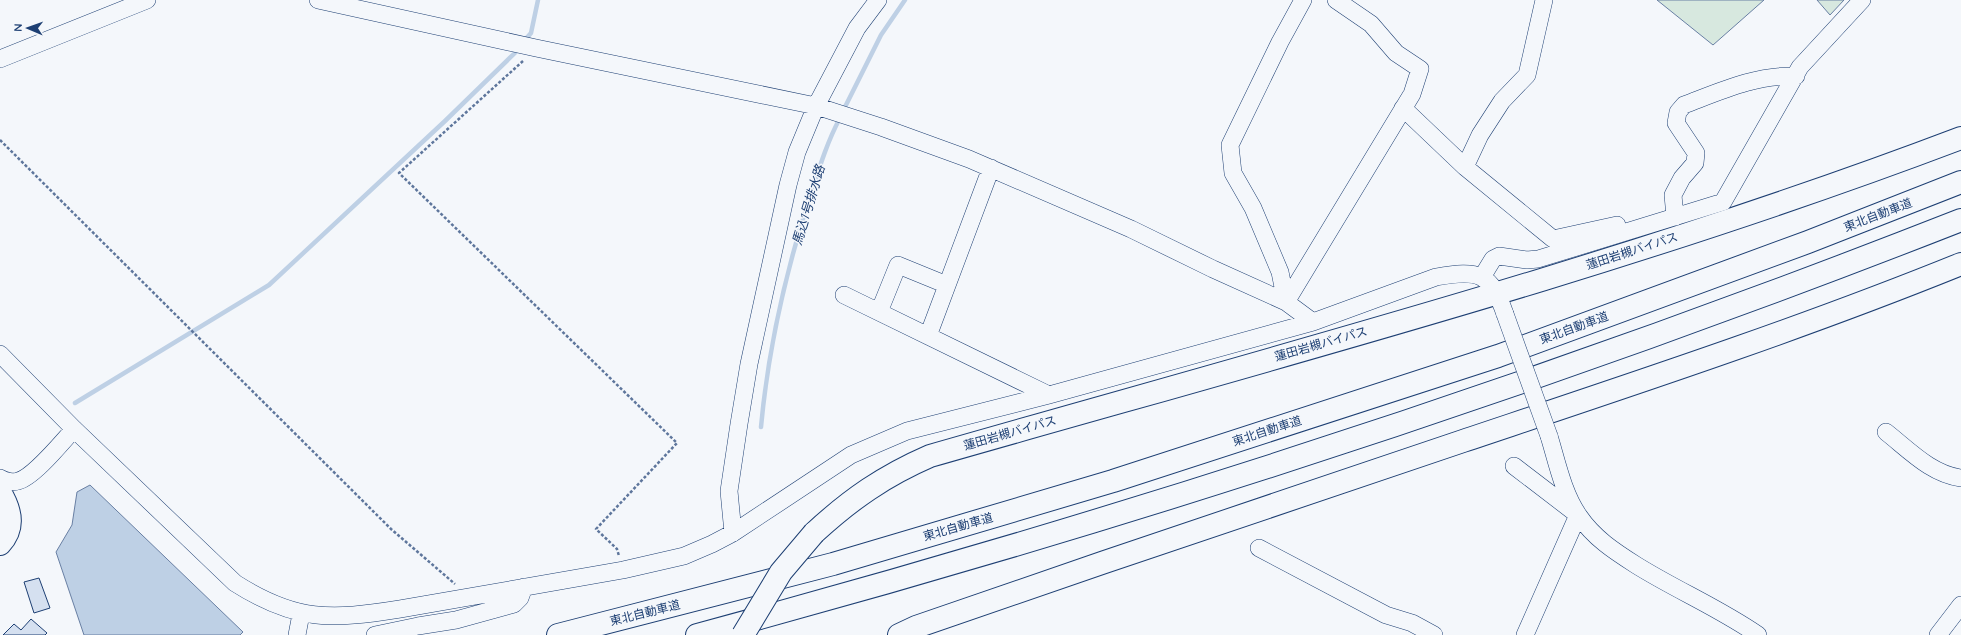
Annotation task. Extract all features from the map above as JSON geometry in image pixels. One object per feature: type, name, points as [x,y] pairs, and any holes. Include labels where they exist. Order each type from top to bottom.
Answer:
[{"type":"highway","name":"蓮田岩槻バイパス","points":[[743,635],[781,572],[814,533],[844,506],[900,468],[930,456],[1498,294],[1703,229],[1899,162],[1961,138]]},
{"type":"highway","name":"東北自動車道","points":[[558,635],[833,564],[1172,462],[1498,356],[1800,245],[1961,182]]},
{"type":"highway","points":[[697,635],[1001,550],[1368,434],[1492,392],[1823,274],[1961,220]]},
{"type":"highway","points":[[899,635],[916,627],[1118,556],[1562,408],[1784,332],[1961,264]]},
{"type":"highway","points":[[0,492],[7,504],[10,517],[10,526],[6,538],[0,544]]},
{"type":"street","points":[[0,59],[146,0]]},
{"type":"street","points":[[318,0],[536,48],[816,106],[881,127],[991,168],[1131,229],[1213,270],[1286,302],[1313,322]]},
{"type":"street","points":[[733,532],[729,491],[749,364],[788,185],[797,152],[816,106],[857,28],[878,0]]},
{"type":"street","points":[[1286,302],[1280,272],[1252,208],[1233,172],[1230,145],[1280,42],[1304,0]]},
{"type":"street","points":[[1286,302],[1412,94],[1420,69],[1396,53],[1371,24],[1336,0]]},
{"type":"street","points":[[1465,167],[1480,135],[1502,101],[1527,75],[1544,0]]},
{"type":"street","points":[[1482,277],[1493,259],[1499,256],[1527,260],[1538,259],[1723,202],[1800,68],[1862,0]]},
{"type":"street","points":[[1675,217],[1673,195],[1682,178],[1695,163],[1696,153],[1676,123],[1678,112],[1684,105],[1745,82],[1775,75],[1796,76]]},
{"type":"street","points":[[1403,108],[1465,167],[1553,239],[1638,220],[1657,223]]},
{"type":"street","points":[[928,336],[991,168]]},
{"type":"street","points":[[879,312],[898,265],[947,285]]},
{"type":"street","points":[[0,354],[74,429],[235,582],[258,597],[284,609],[300,614],[330,616],[366,614],[623,570],[684,556],[712,544],[733,532],[851,455],[906,431],[1048,395],[1313,322],[1436,277],[1454,274],[1469,274],[1482,277],[1491,284],[1498,294],[1549,436],[1570,500],[1578,515],[1593,535],[1619,554],[1666,584],[1737,621],[1758,635]]},
{"type":"street","points":[[844,295],[1048,395]]},
{"type":"street","points":[[0,478],[6,481],[18,482],[28,477],[74,429]]},
{"type":"street","points":[[1886,432],[1936,471],[1951,477],[1961,478]]},
{"type":"street","points":[[1514,466],[1578,515]]},
{"type":"street","points":[[1525,635],[1578,515]]},
{"type":"street","points":[[1259,548],[1386,615],[1412,623],[1434,635]]},
{"type":"street","points":[[375,635],[456,620],[514,604],[520,598],[524,587]]},
{"type":"street","points":[[1938,635],[1961,604]]},
{"type":"street","points":[[297,635],[300,614]]},
{"type":"path","points":[[536,48],[399,173],[677,443],[596,529],[617,549],[623,570]]},
{"type":"path","points":[[0,140],[391,529],[454,581],[460,597]]},
{"type":"shaded area","points":[[1657,0],[1764,0],[1713,45]]},
{"type":"shaded area","points":[[1817,0],[1844,0],[1830,15]]},
{"type":"water","points":[[90,485],[243,632],[240,635],[84,635],[56,552],[72,525],[77,492]]},
{"type":"building","points":[[39,578],[50,608],[34,613],[24,582]]},
{"type":"building","points":[[31,619],[47,633],[45,635],[3,635],[14,624],[21,630]]},
{"type":"waterway","points":[[524,41],[531,33],[538,0]]},
{"type":"waterway","name":"馬込1号排水路","points":[[843,111],[881,35],[905,0]]},
{"type":"waterway","points":[[75,403],[269,285],[445,121],[519,49]]},
{"type":"waterway","name":"馬込1号排水路","points":[[761,427],[768,371],[784,288],[807,206],[830,139],[840,118]]}]
